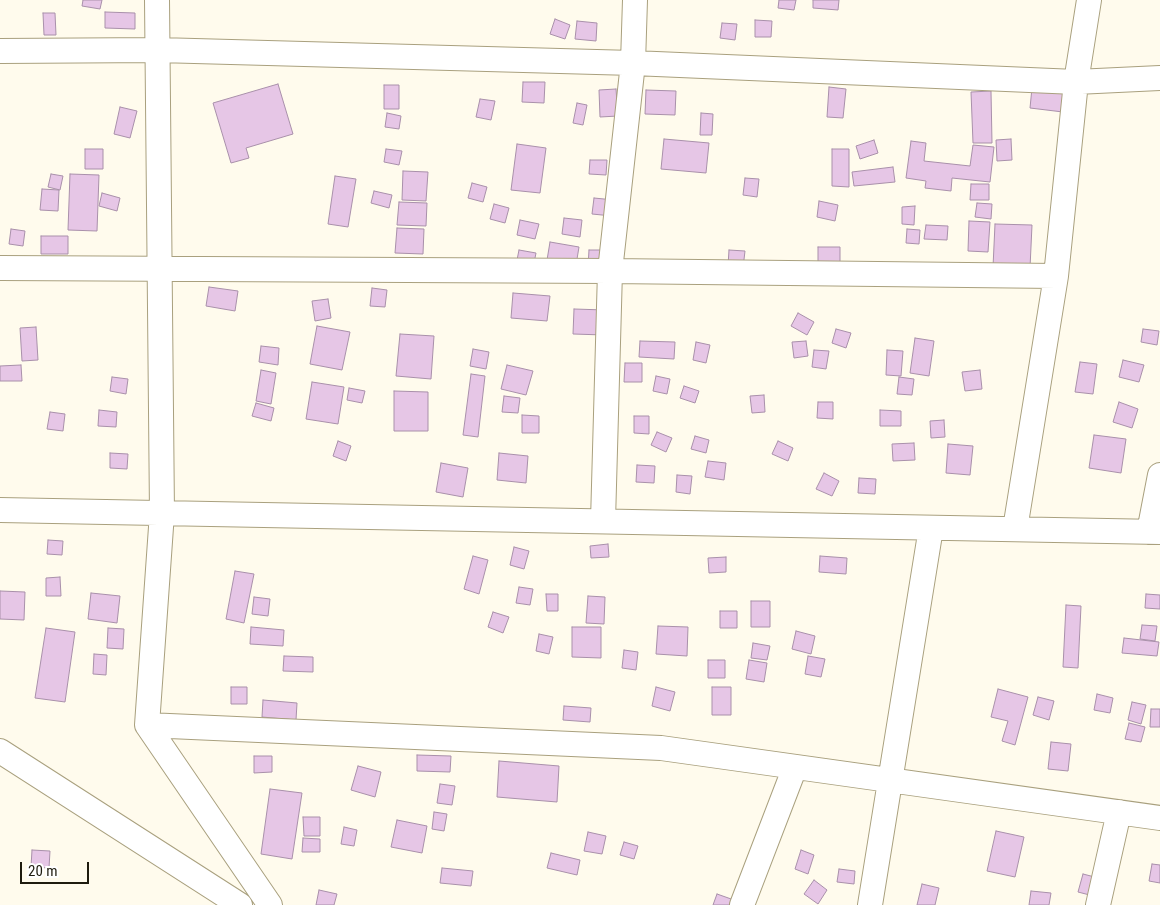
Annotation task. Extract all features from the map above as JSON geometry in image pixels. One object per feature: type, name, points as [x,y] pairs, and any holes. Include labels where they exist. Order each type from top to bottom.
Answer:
[{"type":"street","points":[[157,0],[162,513],[147,725],[270,905]]},
{"type":"street","points":[[603,521],[610,271],[633,62],[635,0]]},
{"type":"street","points":[[1015,529],[1056,276],[1076,82],[1089,0]]},
{"type":"street","points":[[0,51],[158,50],[633,62],[1076,82],[1160,78]]},
{"type":"street","points":[[0,268],[610,271],[1056,276]]},
{"type":"street","points":[[0,510],[1154,532],[1160,475]]},
{"type":"street","points":[[870,905],[931,528]]},
{"type":"street","points":[[147,725],[661,748],[1160,818]]},
{"type":"street","points":[[0,751],[240,905]]},
{"type":"street","points":[[742,905],[795,766]]},
{"type":"street","points":[[1098,905],[1119,812]]},
{"type":"building","points":[[83,0],[102,0],[100,9],[82,6]]},
{"type":"building","points":[[779,0],[796,0],[794,10],[778,8]]},
{"type":"building","points":[[813,0],[839,0],[838,10],[813,8]]},
{"type":"building","points":[[105,12],[135,13],[135,29],[105,28]]},
{"type":"building","points":[[43,13],[55,13],[56,35],[44,35]]},
{"type":"building","points":[[555,19],[570,25],[565,39],[550,34]]},
{"type":"building","points":[[755,20],[772,21],[771,37],[755,37]]},
{"type":"building","points":[[577,21],[597,23],[596,41],[575,39]]},
{"type":"building","points":[[722,23],[737,24],[735,40],[720,38]]},
{"type":"building","points":[[523,82],[545,82],[544,103],[522,102]]},
{"type":"building","points":[[278,84],[293,134],[246,148],[249,158],[231,163],[213,103]]},
{"type":"building","points":[[384,85],[399,85],[399,109],[384,109]]},
{"type":"building","points":[[829,87],[846,89],[843,118],[827,117]]},
{"type":"building","points":[[1032,88],[1066,91],[1063,112],[1030,108]]},
{"type":"building","points":[[616,89],[618,116],[600,117],[599,90]]},
{"type":"building","points":[[646,90],[676,91],[675,115],[645,114]]},
{"type":"building","points":[[991,91],[992,143],[973,143],[971,92]]},
{"type":"building","points":[[480,99],[495,101],[491,120],[476,117]]},
{"type":"building","points":[[577,103],[587,105],[583,125],[573,123]]},
{"type":"building","points":[[120,107],[137,111],[130,138],[114,134]]},
{"type":"building","points":[[387,113],[401,116],[399,129],[385,127]]},
{"type":"building","points":[[701,113],[713,114],[712,135],[700,135]]},
{"type":"building","points":[[664,139],[709,143],[706,173],[661,169]]},
{"type":"building","points":[[1011,139],[1012,160],[997,161],[996,140]]},
{"type":"building","points":[[874,140],[878,153],[860,159],[856,146]]},
{"type":"building","points":[[911,141],[926,143],[924,161],[970,166],[973,145],[994,147],[990,182],[952,178],[951,191],[925,188],[926,181],[906,178]]},
{"type":"building","points":[[517,144],[546,148],[540,193],[511,190]]},
{"type":"building","points":[[85,149],[103,149],[103,169],[85,169]]},
{"type":"building","points":[[386,149],[402,151],[399,165],[384,162]]},
{"type":"building","points":[[832,149],[849,149],[849,187],[832,186]]},
{"type":"building","points":[[590,160],[607,160],[606,175],[589,174]]},
{"type":"building","points":[[893,167],[895,182],[854,186],[852,172]]},
{"type":"building","points":[[403,171],[428,172],[426,201],[402,200]]},
{"type":"building","points":[[51,174],[63,176],[60,190],[48,187]]},
{"type":"building","points":[[70,174],[99,175],[97,231],[68,230]]},
{"type":"building","points":[[335,176],[356,179],[348,227],[328,224]]},
{"type":"building","points":[[745,178],[759,179],[757,197],[743,195]]},
{"type":"building","points":[[472,183],[487,187],[483,202],[468,198]]},
{"type":"building","points":[[971,184],[989,184],[989,200],[970,200]]},
{"type":"building","points":[[42,189],[59,190],[58,211],[40,210]]},
{"type":"building","points":[[374,191],[392,195],[389,208],[371,203]]},
{"type":"building","points":[[102,193],[120,198],[117,211],[99,206]]},
{"type":"building","points":[[594,198],[614,200],[612,216],[592,214]]},
{"type":"building","points":[[819,201],[838,205],[835,221],[817,217]]},
{"type":"building","points":[[399,202],[427,203],[426,226],[397,225]]},
{"type":"building","points":[[977,203],[992,204],[991,219],[975,217]]},
{"type":"building","points":[[494,204],[509,208],[505,223],[490,219]]},
{"type":"building","points":[[915,206],[914,225],[902,224],[902,207]]},
{"type":"building","points":[[564,218],[582,220],[580,237],[562,234]]},
{"type":"building","points":[[520,220],[539,224],[535,239],[517,235]]},
{"type":"building","points":[[969,221],[990,222],[988,252],[968,251]]},
{"type":"building","points":[[995,224],[1032,225],[1030,268],[993,267]]},
{"type":"building","points":[[926,225],[948,226],[947,240],[924,239]]},
{"type":"building","points":[[397,228],[424,229],[423,254],[395,253]]},
{"type":"building","points":[[11,229],[25,231],[23,246],[9,244]]},
{"type":"building","points":[[907,229],[920,230],[919,244],[906,243]]},
{"type":"building","points":[[41,236],[68,236],[68,254],[41,254]]},
{"type":"building","points":[[550,242],[579,247],[576,265],[547,260]]},
{"type":"building","points":[[818,247],[840,247],[840,263],[818,263]]},
{"type":"building","points":[[519,250],[536,253],[533,268],[516,265]]},
{"type":"building","points":[[589,250],[610,250],[609,267],[588,267]]},
{"type":"building","points":[[729,250],[745,251],[743,268],[728,266]]},
{"type":"building","points":[[209,287],[238,291],[235,311],[206,306]]},
{"type":"building","points":[[372,288],[387,290],[385,307],[370,306]]},
{"type":"building","points":[[513,293],[550,296],[547,321],[511,318]]},
{"type":"building","points":[[328,299],[331,318],[315,321],[312,301]]},
{"type":"building","points":[[574,309],[605,310],[604,335],[573,334]]},
{"type":"building","points":[[798,313],[814,322],[807,335],[791,326]]},
{"type":"building","points":[[317,326],[350,332],[342,370],[310,364]]},
{"type":"building","points":[[36,327],[38,360],[22,361],[20,328]]},
{"type":"building","points":[[836,329],[851,333],[846,348],[832,343]]},
{"type":"building","points":[[1143,329],[1159,331],[1157,345],[1141,342]]},
{"type":"building","points":[[400,334],[434,336],[431,379],[396,376]]},
{"type":"building","points":[[915,338],[934,341],[929,376],[910,373]]},
{"type":"building","points":[[640,341],[675,342],[674,359],[639,357]]},
{"type":"building","points":[[806,341],[808,356],[794,358],[792,342]]},
{"type":"building","points":[[696,342],[710,345],[706,363],[693,360]]},
{"type":"building","points":[[261,346],[279,348],[278,365],[259,362]]},
{"type":"building","points":[[473,349],[489,352],[486,369],[470,366]]},
{"type":"building","points":[[814,350],[829,351],[826,369],[812,367]]},
{"type":"building","points":[[887,350],[903,351],[901,376],[886,375]]},
{"type":"building","points":[[1123,360],[1144,365],[1139,382],[1119,377]]},
{"type":"building","points":[[1080,362],[1097,364],[1093,394],[1075,392]]},
{"type":"building","points":[[625,363],[642,363],[642,382],[624,382]]},
{"type":"building","points":[[21,365],[22,381],[0,381],[0,366]]},
{"type":"building","points":[[507,365],[533,371],[526,395],[501,389]]},
{"type":"building","points":[[261,370],[276,373],[271,404],[256,401]]},
{"type":"building","points":[[980,370],[982,389],[965,391],[962,372]]},
{"type":"building","points":[[471,374],[485,376],[478,437],[463,435]]},
{"type":"building","points":[[656,376],[670,379],[667,394],[653,391]]},
{"type":"building","points":[[112,377],[128,379],[126,394],[110,391]]},
{"type":"building","points":[[899,377],[914,379],[912,395],[897,394]]},
{"type":"building","points":[[312,382],[344,387],[338,424],[306,419]]},
{"type":"building","points":[[684,386],[699,391],[695,403],[680,398]]},
{"type":"building","points":[[349,388],[365,391],[362,403],[347,400]]},
{"type":"building","points":[[394,391],[428,392],[428,431],[394,431]]},
{"type":"building","points":[[764,395],[765,412],[752,413],[750,396]]},
{"type":"building","points":[[504,396],[520,398],[518,413],[502,412]]},
{"type":"building","points":[[818,402],[833,402],[833,419],[817,418]]},
{"type":"building","points":[[1119,402],[1138,409],[1132,428],[1113,422]]},
{"type":"building","points":[[256,403],[274,408],[271,421],[252,416]]},
{"type":"building","points":[[99,410],[117,412],[116,427],[98,426]]},
{"type":"building","points":[[880,410],[901,411],[901,426],[880,426]]},
{"type":"building","points":[[50,412],[65,414],[63,431],[47,429]]},
{"type":"building","points":[[522,415],[539,416],[539,433],[522,433]]},
{"type":"building","points":[[634,416],[649,416],[649,434],[634,433]]},
{"type":"building","points":[[944,420],[945,437],[931,438],[930,421]]},
{"type":"building","points":[[657,432],[672,438],[666,452],[651,445]]},
{"type":"building","points":[[1094,435],[1126,439],[1121,473],[1089,468]]},
{"type":"building","points":[[695,436],[709,440],[706,453],[691,449]]},
{"type":"building","points":[[338,441],[351,446],[346,461],[333,456]]},
{"type":"building","points":[[778,441],[793,448],[788,461],[772,454]]},
{"type":"building","points":[[914,443],[915,460],[893,461],[892,444]]},
{"type":"building","points":[[948,444],[973,446],[970,475],[946,473]]},
{"type":"building","points":[[110,453],[128,454],[127,469],[110,468]]},
{"type":"building","points":[[499,453],[528,456],[526,483],[497,480]]},
{"type":"building","points":[[708,461],[726,463],[724,480],[705,477]]},
{"type":"building","points":[[441,463],[468,468],[463,497],[436,492]]},
{"type":"building","points":[[637,465],[655,466],[654,483],[636,482]]},
{"type":"building","points":[[824,473],[839,481],[832,496],[816,489]]},
{"type":"building","points":[[677,475],[692,476],[690,494],[676,492]]},
{"type":"building","points":[[859,478],[876,479],[875,494],[858,493]]},
{"type":"building","points":[[48,540],[63,541],[62,555],[47,554]]},
{"type":"building","points":[[608,544],[609,557],[591,558],[590,546]]},
{"type":"building","points":[[514,547],[529,551],[524,569],[510,565]]},
{"type":"building","points":[[473,556],[488,560],[479,594],[464,589]]},
{"type":"building","points":[[820,556],[847,558],[846,574],[819,572]]},
{"type":"building","points":[[726,557],[726,572],[709,573],[708,558]]},
{"type":"building","points":[[235,571],[254,574],[244,623],[226,619]]},
{"type":"building","points":[[60,577],[61,596],[46,596],[46,578]]},
{"type":"building","points":[[519,587],[533,589],[530,605],[516,603]]},
{"type":"building","points":[[0,591],[25,592],[24,620],[0,619]]},
{"type":"building","points":[[91,593],[120,596],[117,623],[88,619]]},
{"type":"building","points":[[546,594],[558,594],[558,611],[547,611]]},
{"type":"building","points":[[1146,594],[1160,595],[1160,609],[1145,608]]},
{"type":"building","points":[[588,596],[605,597],[604,624],[586,623]]},
{"type":"building","points":[[254,597],[270,599],[268,616],[252,614]]},
{"type":"building","points":[[751,601],[770,601],[770,627],[751,627]]},
{"type":"building","points":[[1066,605],[1081,606],[1078,668],[1063,667]]},
{"type":"building","points":[[720,611],[737,611],[737,628],[720,628]]},
{"type":"building","points":[[493,612],[509,617],[503,633],[488,627]]},
{"type":"building","points":[[1142,625],[1157,626],[1155,641],[1140,639]]},
{"type":"building","points":[[658,626],[688,627],[687,656],[656,654]]},
{"type":"building","points":[[251,627],[284,630],[283,646],[250,644]]},
{"type":"building","points":[[572,627],[601,627],[601,658],[572,657]]},
{"type":"building","points":[[46,628],[75,632],[65,702],[35,698]]},
{"type":"building","points":[[108,628],[124,629],[123,649],[107,648]]},
{"type":"building","points":[[796,631],[815,636],[811,654],[792,649]]},
{"type":"building","points":[[539,634],[553,637],[549,654],[536,651]]},
{"type":"building","points":[[1124,638],[1159,642],[1157,656],[1122,653]]},
{"type":"building","points":[[753,643],[770,646],[767,660],[751,658]]},
{"type":"building","points":[[624,650],[638,652],[636,670],[622,668]]},
{"type":"building","points":[[94,654],[107,655],[106,675],[93,674]]},
{"type":"building","points":[[284,656],[313,657],[313,672],[283,671]]},
{"type":"building","points":[[808,656],[825,659],[821,677],[805,674]]},
{"type":"building","points":[[708,660],[725,660],[725,678],[708,678]]},
{"type":"building","points":[[749,660],[767,663],[764,682],[746,679]]},
{"type":"building","points":[[231,687],[247,687],[247,704],[231,704]]},
{"type":"building","points":[[656,687],[675,692],[670,711],[652,706]]},
{"type":"building","points":[[712,687],[731,687],[731,715],[712,715]]},
{"type":"building","points":[[998,689],[1028,697],[1015,745],[1002,741],[1008,721],[991,717]]},
{"type":"building","points":[[1097,694],[1113,698],[1110,713],[1094,710]]},
{"type":"building","points":[[1038,697],[1054,701],[1049,720],[1033,715]]},
{"type":"building","points":[[263,700],[297,703],[296,720],[262,717]]},
{"type":"building","points":[[1132,702],[1146,705],[1141,724],[1128,720]]},
{"type":"building","points":[[564,706],[591,708],[590,722],[563,720]]},
{"type":"building","points":[[1151,709],[1160,709],[1160,727],[1150,727]]},
{"type":"building","points":[[1129,723],[1145,727],[1141,742],[1125,739]]},
{"type":"building","points":[[1051,742],[1071,744],[1068,771],[1048,769]]},
{"type":"building","points":[[417,755],[451,756],[450,772],[417,771]]},
{"type":"building","points":[[254,756],[272,756],[272,772],[254,773]]},
{"type":"building","points":[[499,761],[559,766],[557,802],[497,797]]},
{"type":"building","points":[[358,766],[381,772],[375,797],[351,790]]},
{"type":"building","points":[[440,784],[455,786],[452,805],[437,803]]},
{"type":"building","points":[[270,789],[302,793],[292,859],[261,854]]},
{"type":"building","points":[[434,812],[447,814],[444,831],[432,829]]},
{"type":"building","points":[[303,817],[320,817],[320,836],[304,836]]},
{"type":"building","points":[[397,820],[427,826],[422,853],[391,847]]},
{"type":"building","points":[[344,827],[357,830],[354,846],[341,844]]},
{"type":"building","points":[[996,831],[1024,837],[1015,877],[987,871]]},
{"type":"building","points":[[588,832],[606,836],[602,854],[584,851]]},
{"type":"building","points":[[303,838],[320,839],[320,852],[302,852]]},
{"type":"building","points":[[624,842],[638,846],[634,859],[620,855]]},
{"type":"building","points":[[32,850],[50,851],[49,868],[31,867]]},
{"type":"building","points":[[801,850],[814,855],[808,874],[795,869]]},
{"type":"building","points":[[551,853],[580,860],[577,875],[547,868]]},
{"type":"building","points":[[1152,864],[1160,865],[1160,883],[1149,881]]},
{"type":"building","points":[[442,868],[473,871],[471,886],[440,883]]},
{"type":"building","points":[[839,869],[855,871],[854,884],[837,882]]},
{"type":"building","points":[[1083,874],[1110,881],[1105,899],[1078,892]]},
{"type":"building","points":[[814,880],[827,890],[818,904],[804,894]]},
{"type":"building","points":[[922,884],[939,888],[935,905],[917,905]]},
{"type":"building","points":[[319,890],[337,894],[334,905],[316,905]]},
{"type":"building","points":[[1031,891],[1051,893],[1049,905],[1029,905]]},
{"type":"building","points":[[717,894],[734,900],[732,905],[713,905]]}]
